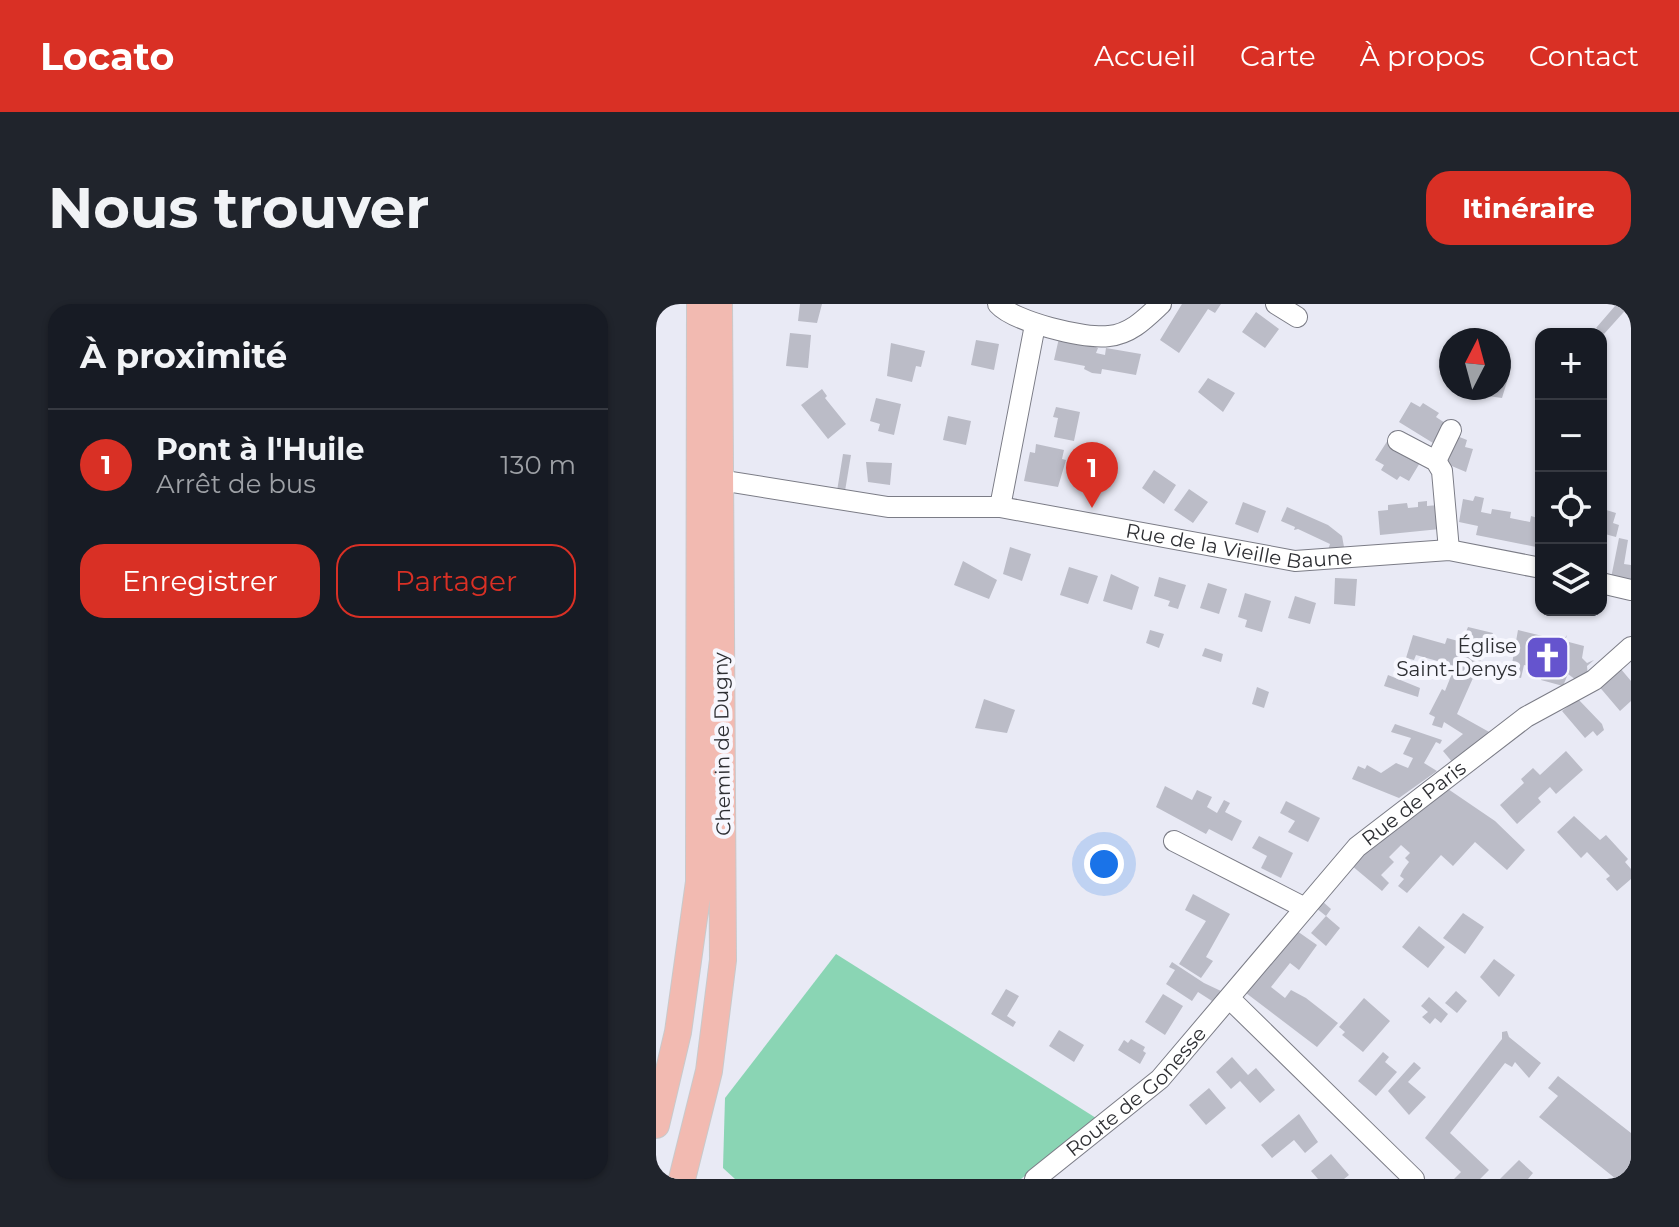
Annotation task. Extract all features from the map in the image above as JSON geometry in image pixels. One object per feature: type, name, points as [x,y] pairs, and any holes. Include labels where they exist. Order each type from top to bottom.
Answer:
[{"type":"main road","name":"Chemin de Dugny","points":[[682,1179],[709,1071],[723,960],[709,478],[700,304]]},
{"type":"main road","name":"Chemin de Dugny","points":[[656,1125],[681,1017],[699,882],[709,478],[719,304]]},
{"type":"street","points":[[998,304],[1035,325],[1109,336],[1135,327],[1161,304]]},
{"type":"street","points":[[1276,304],[1297,317]]},
{"type":"street","points":[[1000,507],[1035,325]]},
{"type":"street","points":[[1436,461],[1451,430]]},
{"type":"street","points":[[1398,441],[1436,461],[1442,471],[1448,501],[1449,550]]},
{"type":"street","name":"Rue de la Vieille Baune","points":[[709,478],[888,507],[1000,507],[1295,561],[1449,550],[1535,567]]},
{"type":"street","points":[[1607,584],[1631,590]]},
{"type":"street","name":"Rue de Paris","points":[[1230,999],[1357,847],[1526,717],[1594,680],[1631,647]]},
{"type":"street","points":[[1174,841],[1305,908]]},
{"type":"street","points":[[1230,999],[1414,1179]]},
{"type":"street","name":"Route de Gonesse","points":[[1035,1179],[1144,1095],[1230,999]]},
{"type":"green space","points":[[836,954],[1096,1118],[1021,1179],[735,1179],[723,1168],[725,1098]]},
{"type":"building","points":[[800,304],[822,304],[817,323],[798,321]]},
{"type":"building","points":[[1182,304],[1221,304],[1215,313],[1208,309],[1179,353],[1160,340]]},
{"type":"building","points":[[1613,304],[1631,304],[1607,331],[1607,328],[1596,328],[1615,306]]},
{"type":"building","points":[[1256,312],[1279,329],[1265,348],[1242,332]]},
{"type":"building","points":[[790,333],[811,335],[808,368],[786,366]]},
{"type":"building","points":[[1059,338],[1089,344],[1098,348],[1096,353],[1105,355],[1106,348],[1141,354],[1136,375],[1102,369],[1101,374],[1092,373],[1084,369],[1085,366],[1054,360]]},
{"type":"building","points":[[976,340],[999,344],[994,370],[971,365]]},
{"type":"building","points":[[891,343],[925,351],[921,367],[916,366],[912,382],[887,376]]},
{"type":"building","points":[[1208,378],[1235,393],[1223,412],[1198,392]]},
{"type":"building","points":[[822,389],[827,396],[825,398],[846,424],[828,439],[801,405]]},
{"type":"building","points":[[876,398],[901,404],[894,435],[878,431],[880,424],[870,421]]},
{"type":"building","points":[[1411,402],[1420,407],[1423,403],[1439,413],[1436,417],[1445,423],[1433,443],[1399,422]]},
{"type":"building","points":[[1056,407],[1080,412],[1074,441],[1054,437],[1058,418],[1053,417]]},
{"type":"building","points":[[948,416],[971,421],[966,445],[943,440]]},
{"type":"building","points":[[1457,436],[1467,440],[1465,447],[1473,449],[1466,472],[1447,464]]},
{"type":"building","points":[[1388,440],[1421,461],[1409,481],[1400,476],[1397,480],[1381,470],[1384,465],[1375,460]]},
{"type":"building","points":[[1036,444],[1064,450],[1062,459],[1066,460],[1058,487],[1024,481],[1030,452],[1035,453]]},
{"type":"building","points":[[843,454],[851,455],[845,491],[837,491]]},
{"type":"building","points":[[866,462],[892,463],[890,485],[868,482]]},
{"type":"building","points":[[1154,470],[1176,485],[1164,504],[1142,488]]},
{"type":"building","points":[[1189,489],[1208,502],[1193,523],[1174,510]]},
{"type":"building","points":[[1475,496],[1484,498],[1481,512],[1491,514],[1492,509],[1511,512],[1510,518],[1530,522],[1531,516],[1535,517],[1535,547],[1476,535],[1478,526],[1459,522],[1463,499],[1473,501]]},
{"type":"building","points":[[1427,501],[1427,506],[1438,505],[1440,529],[1380,535],[1378,511],[1388,510],[1388,505],[1407,503],[1408,508],[1418,507],[1418,502]]},
{"type":"building","points":[[1243,502],[1266,511],[1258,533],[1235,524]]},
{"type":"building","points":[[1287,507],[1328,525],[1342,536],[1344,547],[1328,550],[1330,544],[1294,530],[1295,527],[1281,521]]},
{"type":"building","points":[[1607,510],[1616,513],[1613,523],[1619,525],[1616,537],[1607,535]]},
{"type":"building","points":[[1619,538],[1628,540],[1624,564],[1631,565],[1631,582],[1611,578]]},
{"type":"building","points":[[1010,547],[1031,554],[1022,581],[1003,574]]},
{"type":"building","points":[[963,561],[997,580],[989,599],[954,585]]},
{"type":"building","points":[[1069,567],[1098,576],[1088,604],[1060,595]]},
{"type":"building","points":[[1111,574],[1139,587],[1132,610],[1103,601]]},
{"type":"building","points":[[1159,577],[1186,585],[1178,609],[1168,606],[1170,601],[1154,596]]},
{"type":"building","points":[[1335,578],[1357,579],[1355,606],[1334,604]]},
{"type":"building","points":[[1208,583],[1227,589],[1219,614],[1200,608]]},
{"type":"building","points":[[1245,593],[1271,601],[1262,632],[1245,627],[1247,620],[1238,617]]},
{"type":"building","points":[[1295,596],[1316,603],[1310,624],[1288,618]]},
{"type":"building","points":[[1468,627],[1493,633],[1457,714],[1491,733],[1453,763],[1443,751],[1463,734],[1444,722],[1442,728],[1432,725],[1435,717],[1429,714],[1442,689],[1445,691],[1455,666],[1416,655],[1414,660],[1406,658],[1413,635],[1445,644],[1447,638],[1462,642]]},
{"type":"building","points":[[1150,630],[1164,634],[1159,648],[1146,643]]},
{"type":"building","name":"Église Saint-Denys","points":[[1518,630],[1563,641],[1567,635],[1565,641],[1584,646],[1582,658],[1587,663],[1594,660],[1587,666],[1588,676],[1576,680],[1568,674],[1563,686],[1541,680],[1543,669],[1524,665],[1521,678],[1510,675]]},
{"type":"building","points":[[1205,648],[1223,654],[1221,662],[1202,656]]},
{"type":"building","points":[[1620,668],[1631,681],[1631,701],[1620,711],[1597,684]]},
{"type":"building","points":[[1388,675],[1420,688],[1418,697],[1384,686]]},
{"type":"building","points":[[1257,687],[1269,692],[1264,708],[1252,704]]},
{"type":"building","points":[[984,699],[1015,710],[1007,733],[975,728]]},
{"type":"building","points":[[1578,699],[1602,724],[1604,730],[1597,736],[1593,731],[1585,738],[1562,711]]},
{"type":"building","points":[[1395,724],[1442,740],[1440,744],[1436,742],[1424,763],[1437,771],[1399,798],[1352,779],[1358,766],[1365,769],[1367,765],[1381,773],[1396,763],[1408,768],[1413,758],[1403,754],[1411,738],[1391,732]]},
{"type":"building","points":[[1566,751],[1583,770],[1556,794],[1550,787],[1538,798],[1541,802],[1517,824],[1500,805],[1524,783],[1521,779],[1533,768],[1540,775]]},
{"type":"building","points":[[1165,786],[1192,800],[1197,790],[1212,797],[1207,807],[1217,813],[1224,800],[1230,803],[1225,812],[1242,821],[1232,841],[1209,829],[1206,834],[1156,807]]},
{"type":"building","points":[[1448,789],[1495,821],[1525,850],[1507,870],[1475,842],[1453,866],[1441,855],[1407,893],[1398,886],[1404,879],[1400,876],[1409,862],[1405,858],[1410,853],[1401,845],[1389,857],[1394,862],[1381,875],[1389,883],[1382,891],[1351,865],[1395,824]]},
{"type":"building","points":[[1286,801],[1320,818],[1308,842],[1288,832],[1295,821],[1280,813]]},
{"type":"building","points":[[1574,816],[1600,840],[1606,835],[1628,859],[1625,862],[1631,869],[1631,879],[1617,891],[1606,879],[1610,876],[1587,852],[1581,858],[1557,832]]},
{"type":"building","points":[[1259,836],[1293,853],[1281,878],[1261,868],[1267,856],[1252,848]]},
{"type":"building","points":[[1193,894],[1230,914],[1206,957],[1213,961],[1201,978],[1179,964],[1206,921],[1185,910]]},
{"type":"building","points":[[1322,901],[1331,909],[1326,916],[1316,908]]},
{"type":"building","points":[[1463,913],[1484,927],[1465,954],[1443,938]]},
{"type":"building","points":[[1326,916],[1340,928],[1326,946],[1311,933]]},
{"type":"building","points":[[1419,926],[1445,947],[1428,968],[1402,947]]},
{"type":"building","points":[[1297,931],[1317,945],[1299,970],[1290,963],[1271,987],[1285,998],[1291,990],[1306,998],[1338,1023],[1317,1047],[1246,993]]},
{"type":"building","points":[[1494,959],[1515,975],[1499,997],[1480,977]]},
{"type":"building","points":[[1172,962],[1221,991],[1212,1001],[1198,992],[1192,1001],[1166,984],[1175,970],[1169,967]]},
{"type":"building","points":[[1006,989],[1019,996],[1007,1016],[1016,1022],[1013,1027],[991,1014]]},
{"type":"building","points":[[1456,991],[1467,1001],[1457,1013],[1445,1003]]},
{"type":"building","points":[[1163,994],[1183,1006],[1165,1035],[1145,1022]]},
{"type":"building","points":[[1429,997],[1448,1014],[1441,1023],[1435,1018],[1430,1024],[1422,1017],[1428,1012],[1421,1006]]},
{"type":"building","points":[[1364,998],[1390,1021],[1363,1052],[1342,1035],[1345,1032],[1339,1027]]},
{"type":"building","points":[[1059,1030],[1084,1045],[1074,1062],[1049,1046]]},
{"type":"building","points":[[1507,1031],[1509,1037],[1541,1063],[1529,1078],[1515,1062],[1512,1067],[1505,1063],[1450,1133],[1489,1170],[1480,1179],[1454,1179],[1461,1172],[1425,1138],[1502,1039],[1502,1032]]},
{"type":"building","points":[[1131,1039],[1145,1047],[1143,1051],[1146,1053],[1140,1064],[1118,1050],[1124,1040],[1128,1043]]},
{"type":"building","points":[[1383,1052],[1389,1057],[1385,1062],[1397,1072],[1376,1096],[1358,1081]]},
{"type":"building","points":[[1232,1057],[1248,1075],[1256,1068],[1275,1090],[1260,1103],[1240,1081],[1231,1089],[1216,1072]]},
{"type":"building","points":[[1414,1062],[1421,1068],[1408,1082],[1426,1097],[1409,1115],[1388,1091]]},
{"type":"building","points":[[1558,1076],[1631,1133],[1631,1179],[1616,1179],[1539,1117],[1558,1096],[1548,1088]]},
{"type":"building","points":[[1209,1088],[1226,1108],[1206,1125],[1189,1105]]},
{"type":"building","points":[[1299,1114],[1318,1142],[1305,1153],[1294,1140],[1272,1158],[1261,1145]]},
{"type":"building","points":[[1331,1154],[1349,1175],[1344,1179],[1318,1179],[1311,1171]]},
{"type":"building","points":[[1519,1160],[1533,1173],[1528,1179],[1500,1179]]},
{"type":"place","name":"Pont à l'Huile","points":[[1092,508]]},
{"type":"place","name":"Église Saint-Denys","points":[[1548,657]]}]
